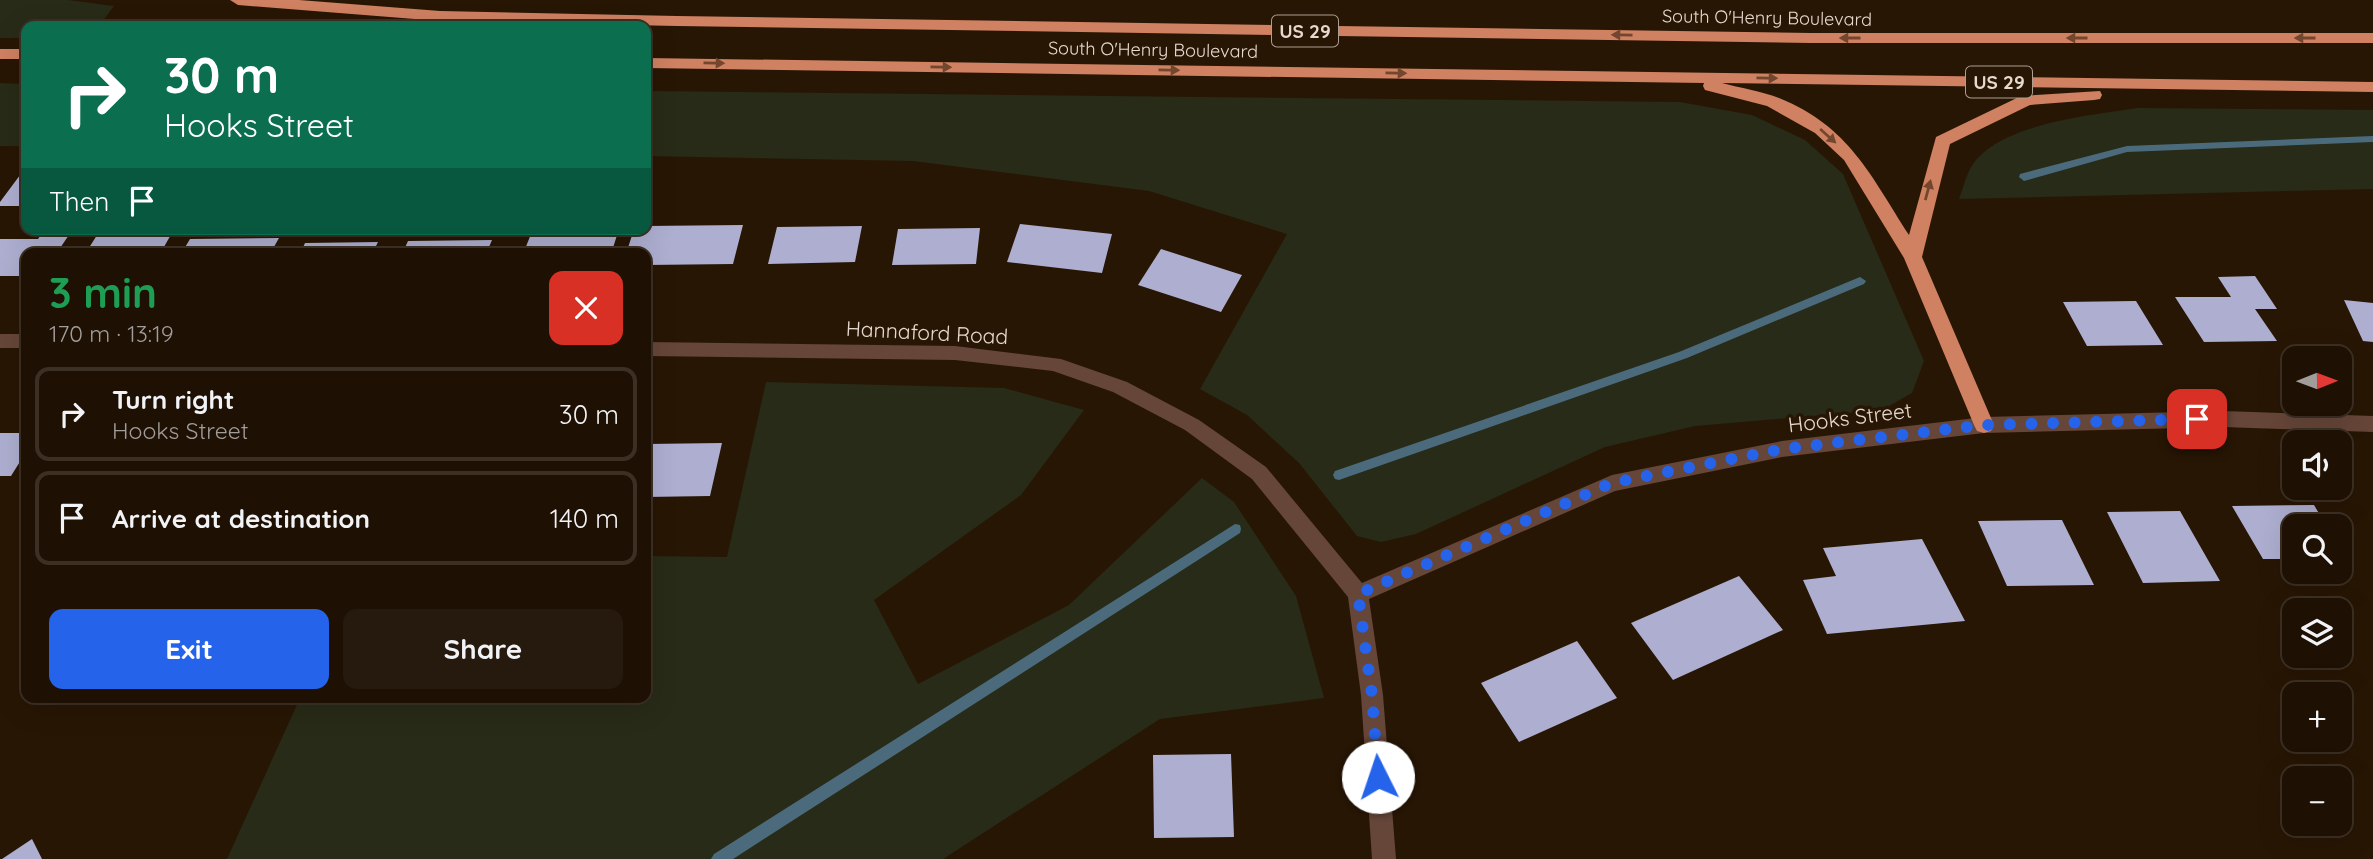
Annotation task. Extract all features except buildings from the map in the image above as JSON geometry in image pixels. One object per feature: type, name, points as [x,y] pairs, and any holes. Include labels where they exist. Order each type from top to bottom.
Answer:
[{"type":"highway","name":"South O'Henry Boulevard","points":[[238,0],[440,16],[690,21],[1811,38],[2373,38]]},
{"type":"highway","points":[[0,54],[21,54]]},
{"type":"highway","name":"South O'Henry Boulevard","points":[[651,63],[2373,87]]},
{"type":"highway","points":[[1625,76],[1720,87],[1773,102],[1821,129],[1850,156],[1913,257],[1984,425]]},
{"type":"highway","points":[[1913,257],[1942,141],[2027,100],[2217,85]]},
{"type":"street","points":[[0,341],[21,341]]},
{"type":"street","name":"Hannaford Road","points":[[651,349],[955,353],[1054,364],[1121,387],[1192,425],[1259,473],[1358,594]]},
{"type":"street","name":"Hooks Street","points":[[1358,594],[1612,483],[1782,449],[1984,425],[2223,419],[2373,424]]},
{"type":"street","points":[[1358,594],[1372,695],[1384,859]]},
{"type":"green space","points":[[0,0],[68,0],[114,6],[103,21],[21,21],[21,38],[0,38]]},
{"type":"green space","points":[[0,83],[21,84],[21,146],[0,146]]},
{"type":"green space","points":[[651,91],[1680,102],[1752,115],[1805,140],[1843,174],[1924,361],[1912,393],[1882,410],[1695,426],[1605,447],[1416,534],[1381,542],[1357,536],[1299,463],[1247,415],[1200,389],[1287,234],[1149,191],[913,161],[651,156]]},
{"type":"green space","points":[[2138,108],[2373,110],[2373,189],[1959,199],[1973,164],[1987,150],[2005,139],[2049,123]]},
{"type":"green space","points":[[766,382],[1004,388],[1084,410],[1021,495],[874,600],[918,684],[1069,605],[1202,478],[1234,502],[1296,596],[1324,698],[1160,719],[943,859],[227,859],[298,703],[651,703],[651,556],[727,557]]},
{"type":"waterway","points":[[2024,177],[2127,149],[2373,139]]},
{"type":"waterway","points":[[1339,475],[1683,355],[1860,281]]},
{"type":"waterway","points":[[719,859],[1235,529]]},
{"type":"route","points":[[1378,777],[1372,695],[1358,594],[1408,572],[1612,483],[1782,449],[1984,425],[2197,419]]}]
